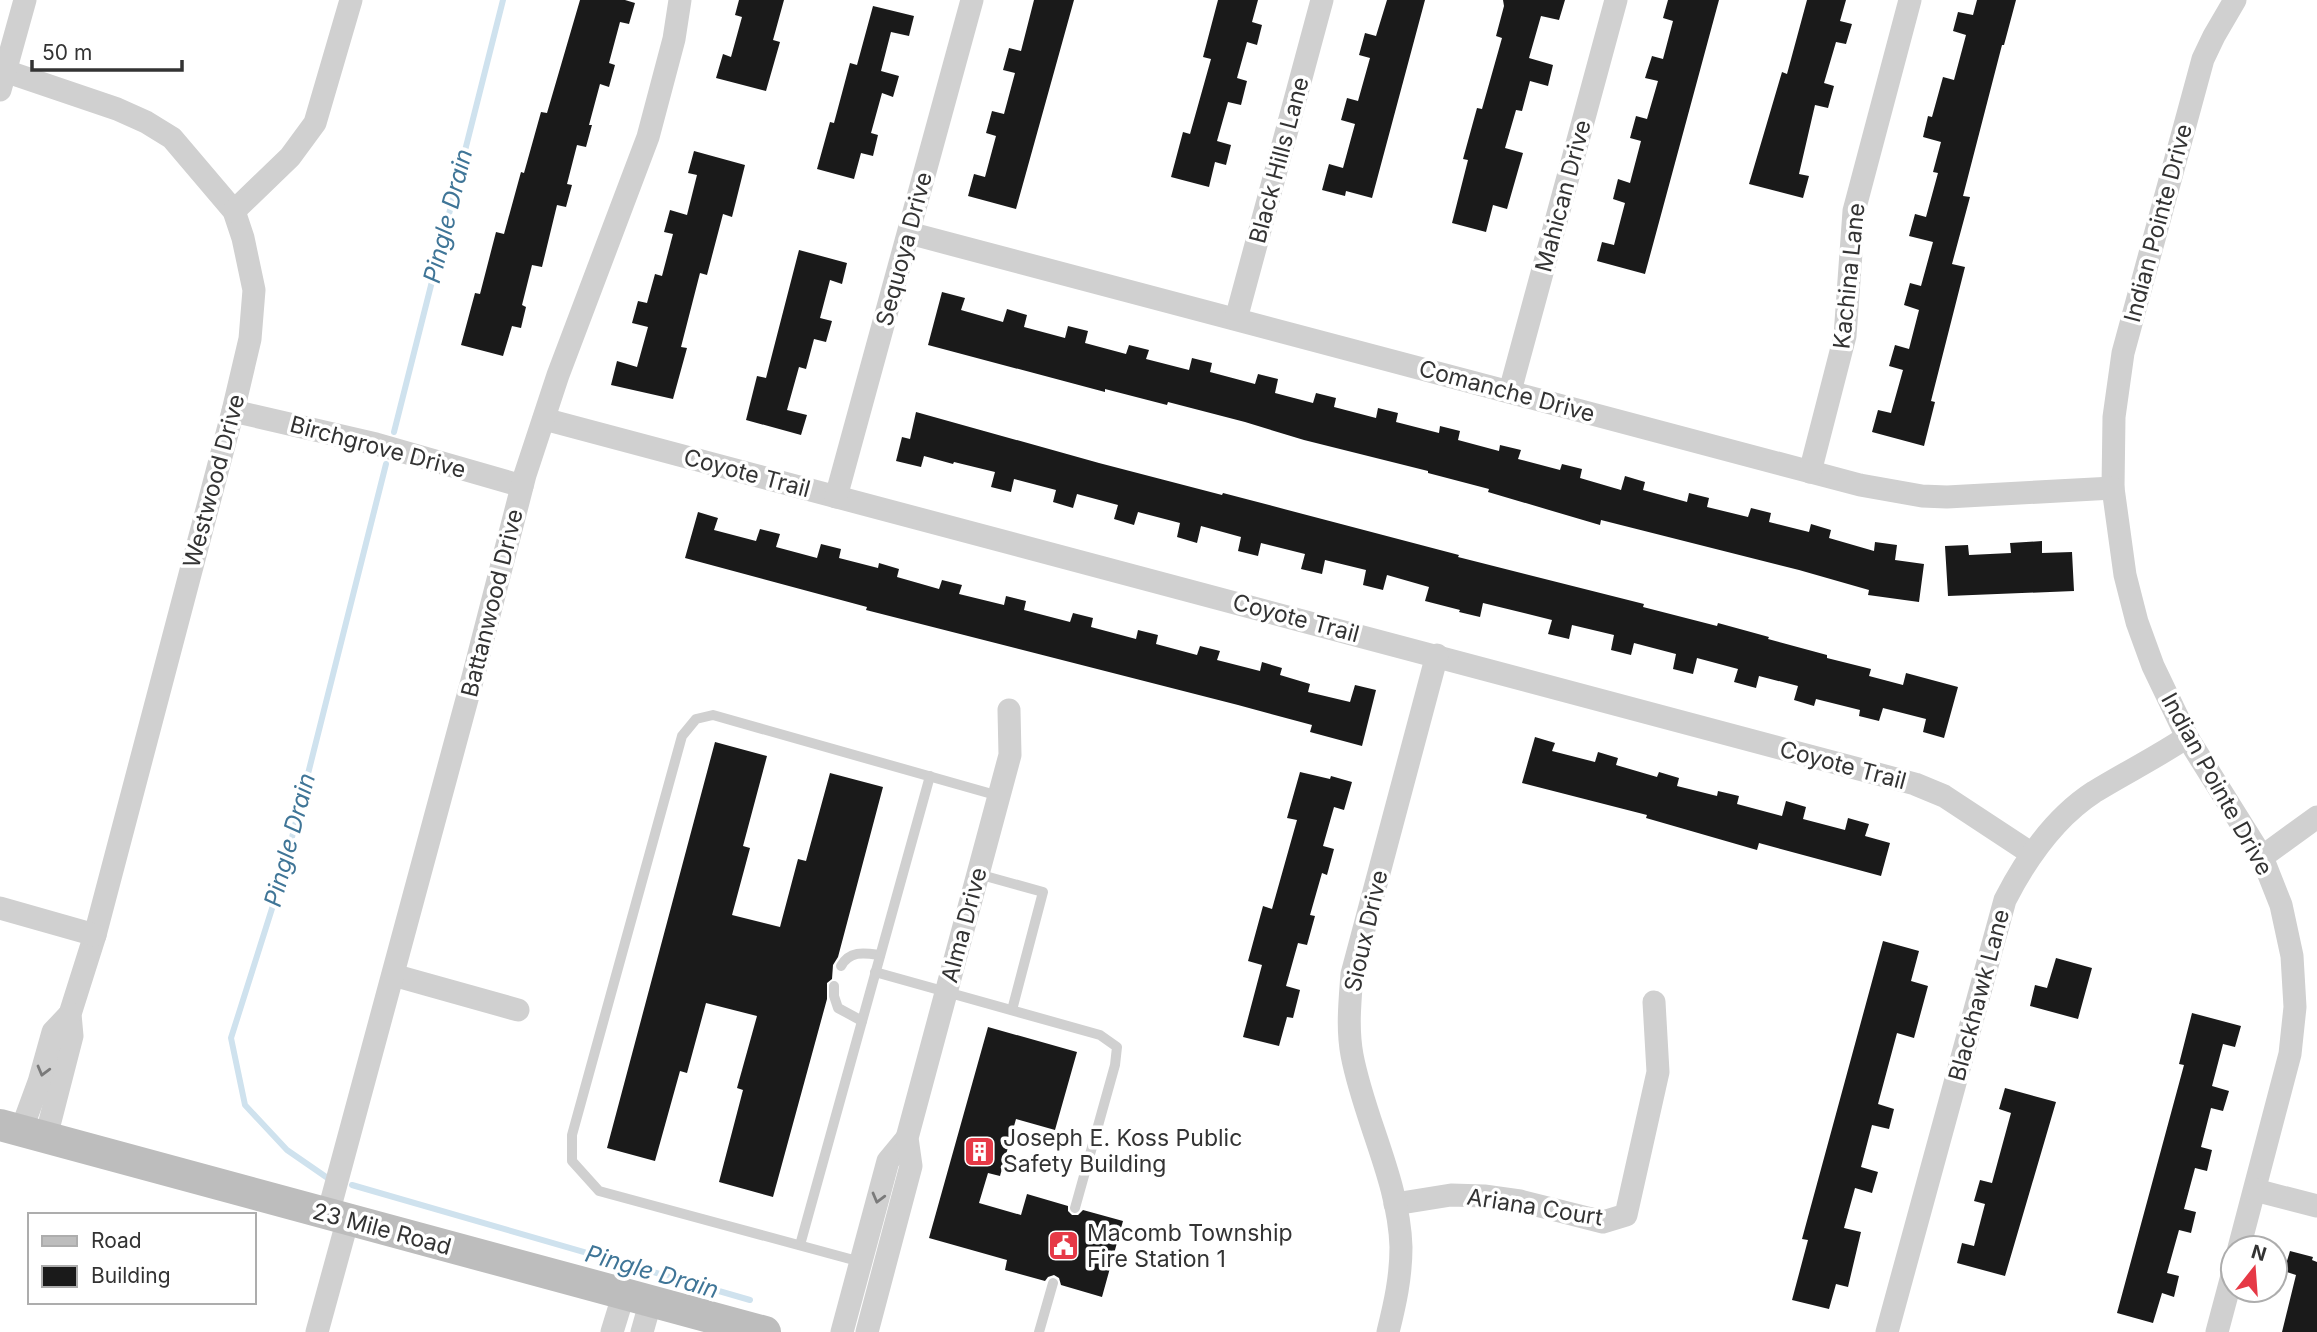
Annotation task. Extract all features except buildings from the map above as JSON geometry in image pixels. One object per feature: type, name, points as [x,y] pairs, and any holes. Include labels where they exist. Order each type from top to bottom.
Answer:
[{"type":"main road","name":"23 Mile Road","points":[[22,1131],[765,1332]]},
{"type":"street","points":[[3,81],[25,0]]},
{"type":"street","points":[[234,211],[290,157],[315,122],[351,0]]},
{"type":"street","name":"Battanwood Drive","points":[[317,1332],[338,1217],[393,975],[522,486],[558,375],[648,137],[674,39],[680,0]]},
{"type":"street","name":"Sequoya Drive","points":[[836,497],[972,0]]},
{"type":"street","name":"Black Hills Lane","points":[[1236,319],[1322,0]]},
{"type":"street","name":"Mahican Drive","points":[[1510,391],[1616,0]]},
{"type":"street","name":"Kachina Lane","points":[[1810,472],[1845,336],[1854,211],[1910,0]]},
{"type":"street","name":"Indian Pointe Drive","points":[[2235,0],[2203,59],[2126,340],[2116,397],[2113,488],[2123,562],[2134,612],[2153,666],[2187,737],[2262,857],[2288,929],[2295,1007],[2290,1054],[2243,1234]]},
{"type":"street","name":"Westwood Drive","points":[[3,81],[117,109],[172,138],[234,211],[254,290],[250,339],[233,411],[95,935],[70,1014],[53,1032],[22,1131]]},
{"type":"street","name":"Comanche Drive","points":[[909,233],[1860,485],[1922,496],[1974,497],[2113,488]]},
{"type":"street","name":"Birchgrove Drive","points":[[233,411],[376,444],[522,486]]},
{"type":"street","name":"Coyote Trail","points":[[544,419],[1915,784],[1944,796],[2032,854]]},
{"type":"street","name":"Sioux Drive","points":[[1388,1332],[1399,1284],[1401,1245],[1395,1204],[1352,1055],[1350,1001],[1352,974],[1437,655]]},
{"type":"street","name":"Alma Drive","points":[[867,1332],[911,1166],[907,1138],[1010,755],[1009,710]]},
{"type":"street","name":"Blackhawk Lane","points":[[1887,1332],[2005,900],[2032,854],[2056,824],[2092,793],[2187,737]]},
{"type":"street","points":[[2262,857],[2317,817]]},
{"type":"street","points":[[0,908],[95,935]]},
{"type":"street","points":[[393,975],[518,1010]]},
{"type":"street","name":"Ariana Court","points":[[1395,1204],[1451,1195],[1484,1196],[1520,1201],[1602,1222],[1626,1214],[1658,1072],[1654,1002]]},
{"type":"street","name":"Alma Drive","points":[[842,1332],[888,1160],[907,1138]]},
{"type":"street","points":[[2255,1189],[2317,1206]]},
{"type":"street","points":[[612,1332],[637,1297]]},
{"type":"street","points":[[637,1297],[642,1332]]},
{"type":"street","points":[[2217,1332],[2224,1304]]},
{"type":"lane","points":[[887,1257],[862,1256],[800,1245],[598,1191],[572,1161],[572,1135],[682,736],[695,719],[713,715],[999,796]]},
{"type":"lane","points":[[800,1245],[930,776]]},
{"type":"lane","points":[[978,874],[1043,892],[1012,1010]]},
{"type":"lane","points":[[841,965],[845,958],[857,953],[880,955]]},
{"type":"lane","points":[[875,972],[1100,1035],[1117,1048],[1115,1065],[1075,1208]]},
{"type":"lane","points":[[834,986],[838,1008],[862,1021]]},
{"type":"lane","points":[[1039,1332],[1053,1283]]},
{"type":"waterway","name":"Pingle Drain","points":[[394,432],[503,0]]},
{"type":"waterway","name":"Pingle Drain","points":[[329,1179],[287,1150],[245,1105],[231,1038],[282,877],[386,464]]},
{"type":"waterway","name":"Pingle Drain","points":[[352,1185],[750,1300]]},
{"type":"place","name":"Joseph E. Koss Public Safety Building","points":[[980,1151]]},
{"type":"place","name":"Macomb Township Fire Station 1","points":[[1064,1246]]}]
